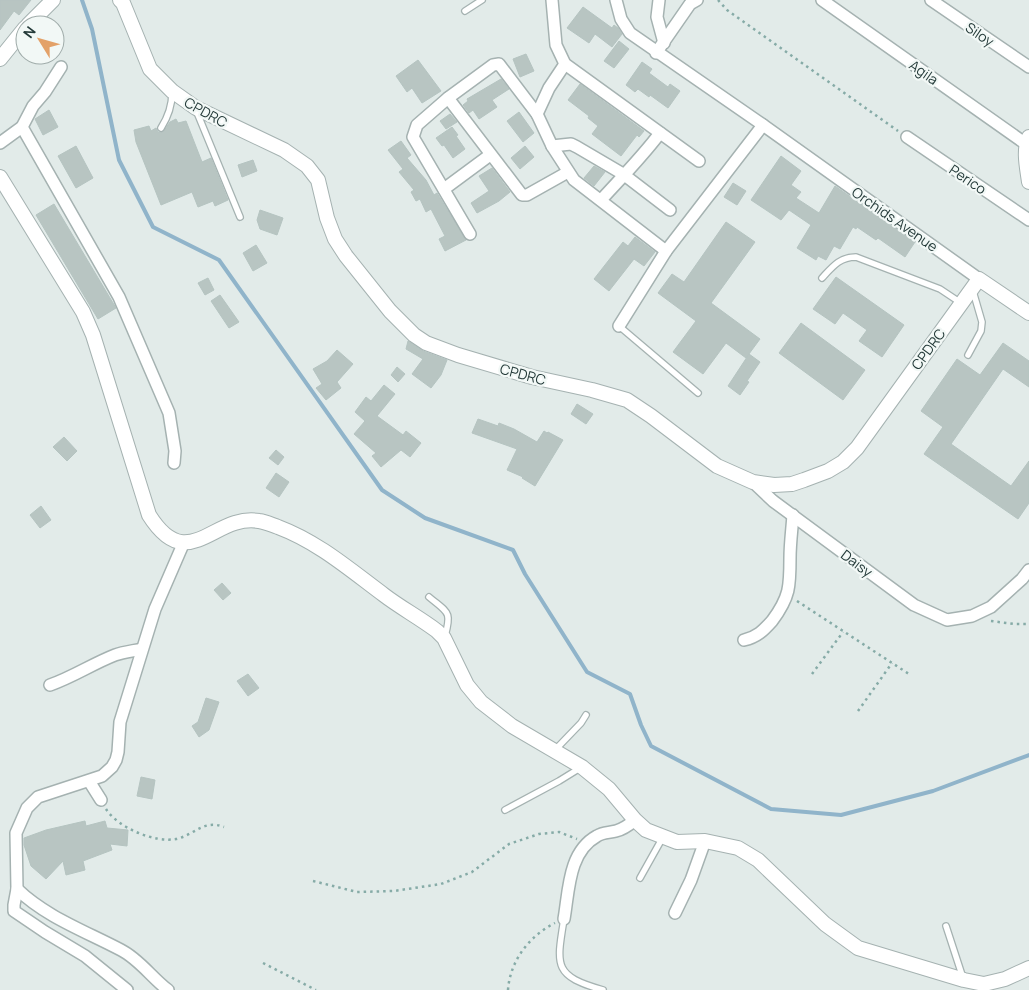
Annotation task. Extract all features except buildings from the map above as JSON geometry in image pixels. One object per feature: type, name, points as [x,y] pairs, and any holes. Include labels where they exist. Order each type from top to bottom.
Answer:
[{"type":"street","points":[[38,15],[53,0]]},
{"type":"street","name":"CPDRC","points":[[120,0],[123,3],[150,69],[172,91],[196,108],[284,150],[307,166],[318,180],[327,218],[335,240],[390,311],[414,335],[426,343],[458,355],[532,377],[627,400],[717,466],[753,482],[774,485],[792,484],[828,471],[843,462],[857,448],[976,284]]},
{"type":"street","points":[[552,0],[556,46],[565,64],[699,161]]},
{"type":"street","name":"Orchids Avenue","points":[[616,0],[621,20],[630,33],[656,53],[763,125],[976,284],[1029,313]]},
{"type":"street","points":[[659,0],[657,17],[664,42]]},
{"type":"street","name":"Agila","points":[[822,0],[1028,141]]},
{"type":"street","name":"Siloy","points":[[931,0],[1029,67]]},
{"type":"street","points":[[656,53],[693,1]]},
{"type":"street","points":[[0,59],[15,40]]},
{"type":"street","points":[[470,234],[413,137],[417,125],[448,98],[493,65],[499,64],[537,114],[552,146],[574,180],[666,251]]},
{"type":"street","points":[[537,114],[549,88],[565,64]]},
{"type":"street","points":[[0,143],[22,127],[33,106],[45,92],[61,67]]},
{"type":"street","points":[[448,98],[522,195],[527,195],[568,172]]},
{"type":"street","points":[[619,326],[666,251],[763,125]]},
{"type":"street","points":[[22,127],[120,297],[169,413],[175,451],[174,463]]},
{"type":"street","points":[[601,200],[660,133]]},
{"type":"street","name":"Perico","points":[[907,137],[1029,220]]},
{"type":"street","points":[[1028,141],[1027,162],[1029,182]]},
{"type":"street","points":[[552,146],[571,144],[577,147],[623,174],[670,210]]},
{"type":"street","points":[[444,189],[490,154]]},
{"type":"street","points":[[0,177],[83,312],[93,335],[149,514],[157,526],[173,540],[184,542],[200,540],[231,523],[246,520],[260,521],[310,541],[328,552],[383,594],[427,623],[444,638],[467,685],[480,702],[512,726],[582,767],[609,789],[646,830],[677,842],[705,841],[738,848],[758,860],[825,924],[858,948],[964,980],[984,984],[1006,979],[1029,968]]},
{"type":"street","name":"Daisy","points":[[753,482],[773,501],[914,605],[947,620],[972,616]]},
{"type":"street","points":[[744,640],[754,638],[763,632],[780,610],[787,594],[791,578],[790,557],[793,515]]},
{"type":"street","points":[[127,990],[85,956],[44,932],[14,911],[17,889],[16,833],[27,808],[38,797],[102,776],[112,767],[118,752],[120,722],[154,608],[184,542]]},
{"type":"street","points":[[972,616],[991,606],[1022,579],[1029,570]]},
{"type":"street","points":[[50,685],[117,654],[142,649]]},
{"type":"street","points":[[89,780],[101,800]]},
{"type":"street","points":[[564,919],[574,864],[587,844],[604,832],[625,828],[635,820]]},
{"type":"street","points":[[675,913],[692,880],[705,841]]},
{"type":"street","points":[[17,889],[47,912],[122,950],[168,990]]},
{"type":"lane","points":[[465,11],[482,0]]},
{"type":"lane","points":[[161,128],[172,103],[172,91]]},
{"type":"lane","points":[[196,108],[204,133],[240,216]]},
{"type":"lane","points":[[822,278],[836,262],[848,257],[856,257],[940,289],[961,303]]},
{"type":"lane","points":[[968,354],[981,331],[982,322],[976,284]]},
{"type":"lane","points":[[619,326],[698,393]]},
{"type":"lane","points":[[429,597],[448,614],[449,620],[444,638]]},
{"type":"lane","points":[[554,752],[561,746],[569,734],[582,723],[586,715]]},
{"type":"lane","points":[[505,810],[582,767]]},
{"type":"lane","points":[[640,878],[663,837]]},
{"type":"lane","points":[[564,919],[560,946],[561,965],[567,975],[576,981],[603,990]]},
{"type":"lane","points":[[946,926],[964,980]]},
{"type":"path","points":[[718,0],[727,10],[907,137]]},
{"type":"path","points":[[787,594],[909,674]]},
{"type":"path","points":[[972,616],[1014,624],[1029,624]]},
{"type":"path","points":[[812,674],[843,632]]},
{"type":"path","points":[[858,710],[892,663]]},
{"type":"path","points":[[101,800],[109,815],[140,833],[155,838],[175,839],[187,836],[211,824],[224,827]]},
{"type":"path","points":[[313,881],[357,892],[394,891],[441,884],[472,872],[510,844],[539,834],[559,832],[587,844]]},
{"type":"path","points":[[508,990],[512,968],[519,954],[533,938],[564,919]]},
{"type":"path","points":[[263,963],[316,990]]},
{"type":"waterway","points":[[82,0],[92,29],[119,160],[153,227],[219,260],[382,490],[425,518],[513,550],[525,574],[587,672],[630,694],[651,746],[771,809],[841,815],[933,791],[1029,755]]}]
